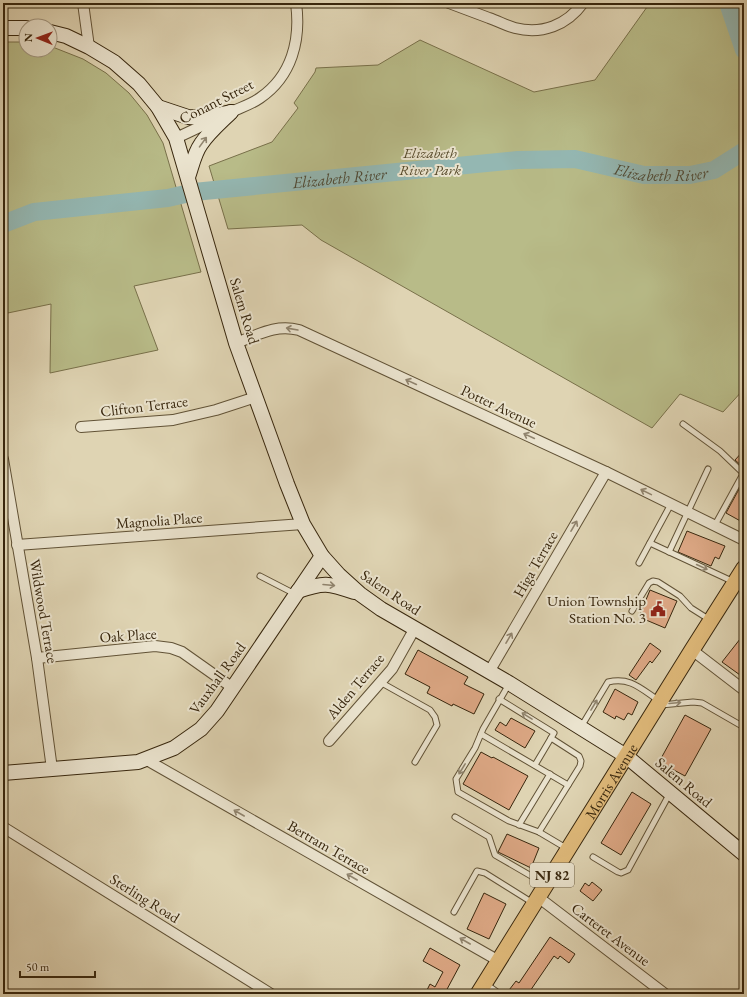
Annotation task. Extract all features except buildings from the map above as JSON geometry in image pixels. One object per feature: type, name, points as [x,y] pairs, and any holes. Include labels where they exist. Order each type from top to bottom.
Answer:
[{"type":"main road","name":"Morris Avenue","points":[[482,989],[539,895],[744,568]]},
{"type":"street","points":[[83,3],[89,47]]},
{"type":"street","name":"Conant Street","points":[[176,138],[260,98],[281,78],[293,55],[298,32],[296,3]]},
{"type":"street","points":[[449,3],[514,28],[540,30],[563,22],[583,3]]},
{"type":"street","points":[[3,28],[18,28]]},
{"type":"street","name":"Salem Road","points":[[58,34],[66,36],[89,47],[114,62],[139,84],[158,107],[176,138],[236,343],[287,484],[304,524],[322,556],[339,575],[360,594],[381,609],[509,683],[626,756],[744,854]]},
{"type":"street","points":[[158,107],[188,116],[203,118],[231,112]]},
{"type":"street","points":[[188,177],[200,145],[231,112]]},
{"type":"street","name":"Potter Avenue","points":[[236,343],[276,328],[288,327],[299,330],[606,472],[744,540]]},
{"type":"street","name":"Clifton Terrace","points":[[81,428],[173,420],[216,410],[256,397]]},
{"type":"street","name":"Wildwood Terrace","points":[[3,458],[37,658],[52,769]]},
{"type":"street","name":"Higa Terrace","points":[[489,672],[606,472]]},
{"type":"street","name":"Magnolia Place","points":[[17,545],[304,524]]},
{"type":"street","name":"Vauxhall Road","points":[[3,773],[138,762],[174,748],[201,729],[217,711],[322,556]]},
{"type":"street","points":[[297,593],[315,585],[331,584],[360,594]]},
{"type":"street","name":"Alden Terrace","points":[[329,742],[392,669],[415,628]]},
{"type":"street","name":"Oak Place","points":[[37,658],[155,646],[171,648],[182,652],[233,688]]},
{"type":"street","points":[[692,650],[744,690]]},
{"type":"street","name":"Bertram Terrace","points":[[144,759],[499,961]]},
{"type":"street","name":"Sterling Road","points":[[3,827],[271,994]]},
{"type":"street","name":"Carteret Avenue","points":[[539,895],[665,994]]},
{"type":"lane","points":[[683,424],[720,451],[744,474],[715,525]]},
{"type":"lane","points":[[669,552],[708,469]]},
{"type":"lane","points":[[639,563],[671,504]]},
{"type":"lane","points":[[650,542],[734,583]]},
{"type":"lane","points":[[260,576],[297,593]]},
{"type":"lane","points":[[632,611],[649,583],[653,581],[658,582],[680,596],[691,608],[711,621]]},
{"type":"lane","points":[[580,727],[608,682],[622,680],[630,682],[659,703],[702,703],[742,726],[744,724]]},
{"type":"lane","points":[[380,682],[430,710],[435,717],[437,724],[415,762]]},
{"type":"lane","points":[[509,683],[499,699],[475,748],[456,779],[458,792],[509,821],[539,832],[568,849]]},
{"type":"lane","points":[[499,699],[553,736],[579,756],[581,761],[580,766],[539,832]]},
{"type":"lane","points":[[481,734],[568,785]]},
{"type":"lane","points":[[535,765],[553,736]]},
{"type":"lane","points":[[519,825],[550,774]]},
{"type":"lane","points":[[593,857],[618,872],[621,873],[628,870],[671,792]]},
{"type":"lane","points":[[455,817],[489,836],[495,854],[539,895]]},
{"type":"lane","points":[[454,912],[476,871],[485,873],[539,895]]},
{"type":"lane","points":[[482,989],[500,994]]},
{"type":"green space","name":"Elizabeth River Park","points":[[648,3],[744,3],[744,389],[723,412],[680,394],[652,428],[321,240],[302,225],[228,229],[209,166],[272,142],[298,108],[294,103],[315,72],[316,68],[378,65],[420,40],[534,92],[595,80],[647,7]]},
{"type":"green space","points":[[3,42],[18,42],[18,58],[58,58],[58,49],[83,59],[106,73],[129,93],[147,115],[163,143],[201,272],[134,286],[158,350],[50,373],[51,304],[3,314]]},
{"type":"waterway","name":"Elizabeth River","points":[[728,3],[744,50]]},
{"type":"waterway","name":"Elizabeth River","points":[[3,224],[34,212],[168,198],[194,192],[518,160],[575,159],[644,175],[690,175],[714,170],[744,151]]},
{"type":"place","name":"Union Township Station No. 3","points":[[658,609]]}]
